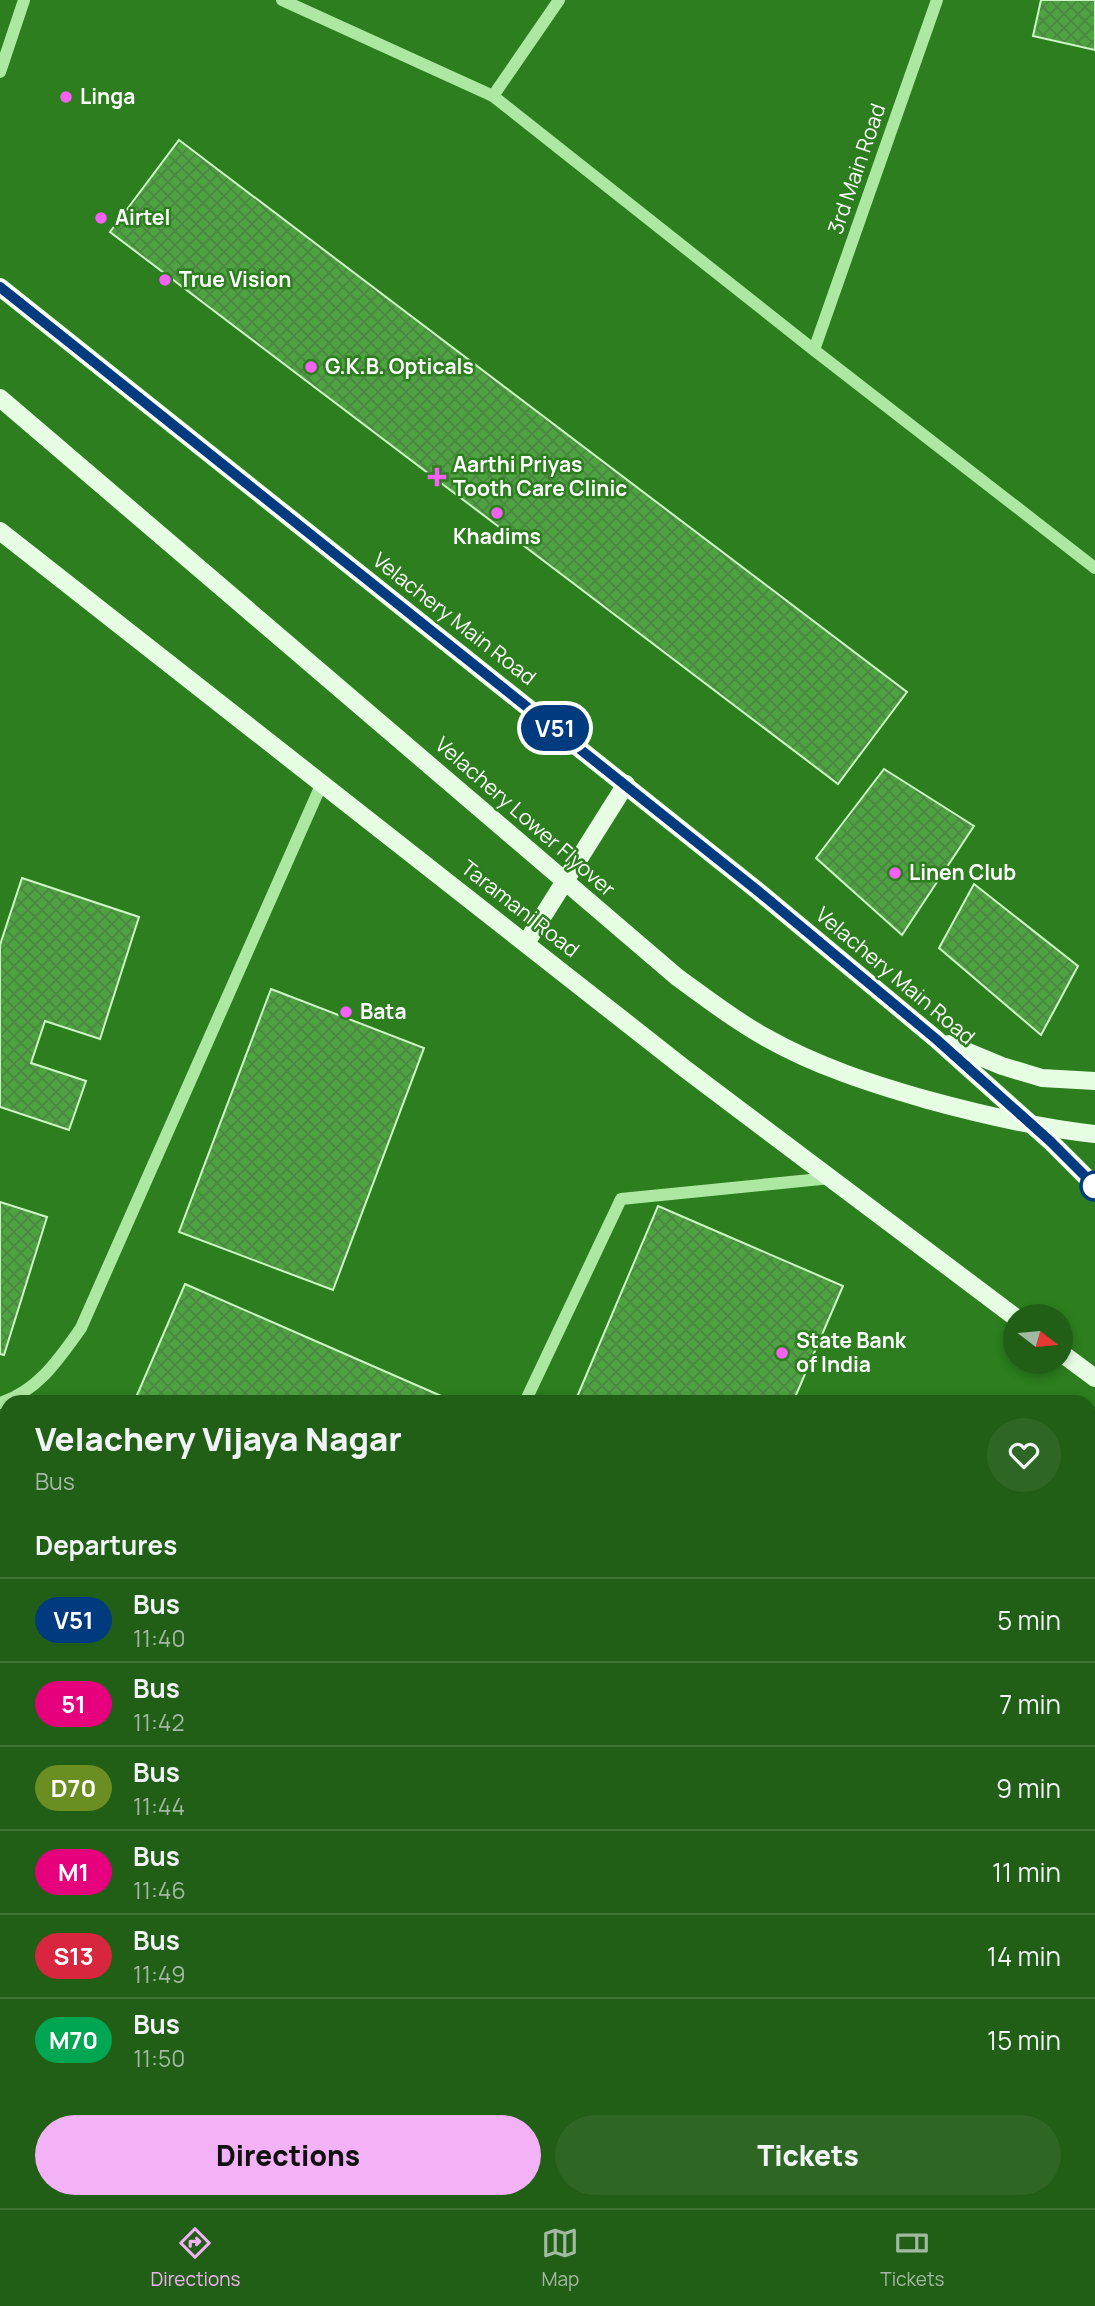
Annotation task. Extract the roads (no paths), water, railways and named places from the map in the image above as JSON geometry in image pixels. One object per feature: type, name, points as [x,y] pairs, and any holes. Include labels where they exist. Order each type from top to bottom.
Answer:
[{"type":"main road","name":"Velachery Main Road","points":[[0,287],[626,785],[936,1039],[1050,1141],[1095,1186]]},
{"type":"main road","name":"Velachery Lower Flyover","points":[[0,398],[677,977],[725,1012],[811,1061],[875,1085],[978,1113],[1059,1130],[1095,1134]]},
{"type":"main road","name":"Taramani Road","points":[[0,531],[684,1068],[1003,1308]]},
{"type":"main road","points":[[526,943],[626,785]]},
{"type":"main road","points":[[936,1039],[1002,1066],[1042,1078],[1095,1081]]},
{"type":"main road","points":[[1073,1362],[1095,1378]]},
{"type":"street","points":[[0,72],[24,0]]},
{"type":"street","points":[[282,0],[493,96],[1095,568]]},
{"type":"street","points":[[493,96],[559,0]]},
{"type":"street","name":"3rd Main Road","points":[[814,350],[937,0]]},
{"type":"street","points":[[21,1395],[51,1371],[81,1328],[322,783]]},
{"type":"street","points":[[528,1395],[621,1199],[831,1178]]},
{"type":"place","name":"Linga","points":[[66,97]]},
{"type":"place","name":"Airtel","points":[[101,218]]},
{"type":"place","name":"True Vision","points":[[165,280]]},
{"type":"place","name":"G.K.B. Opticals","points":[[311,367]]},
{"type":"place","name":"Aarthi Priyas Tooth Care Clinic","points":[[437,477]]},
{"type":"place","name":"Khadims","points":[[497,513]]},
{"type":"place","name":"Linen Club","points":[[895,873]]},
{"type":"place","name":"Bata","points":[[346,1012]]},
{"type":"place","name":"State Bank of India","points":[[782,1353]]}]
